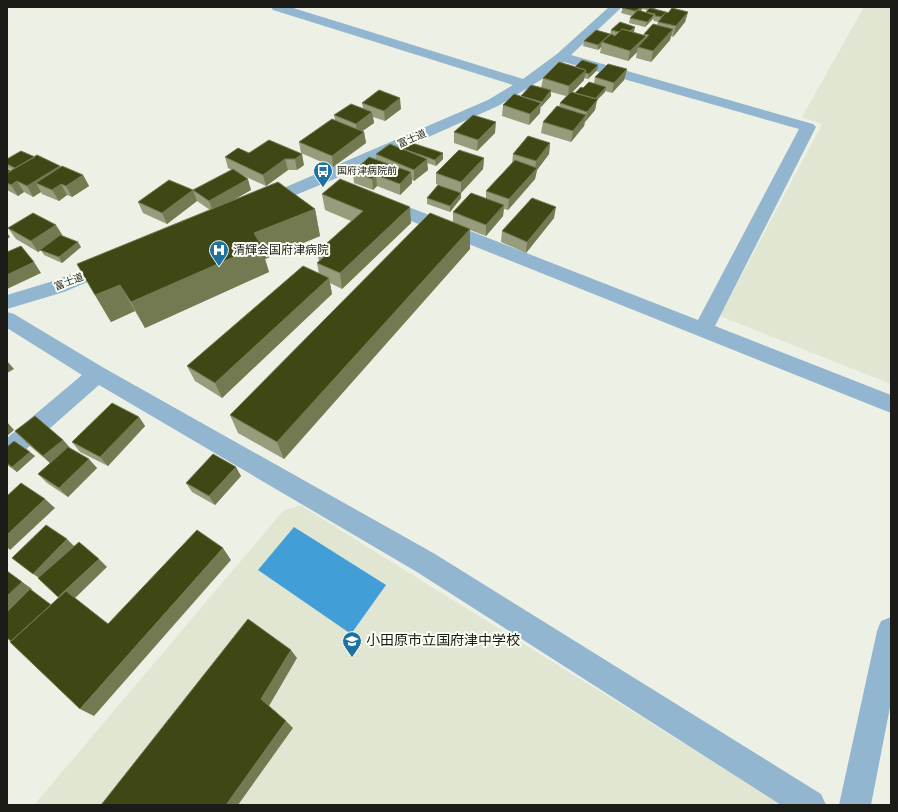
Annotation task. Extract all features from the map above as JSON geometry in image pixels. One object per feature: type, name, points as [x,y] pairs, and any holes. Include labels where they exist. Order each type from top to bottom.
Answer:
[{"type":"street","points":[[277,7],[524,84]]},
{"type":"street","name":"富士道","points":[[247,210],[326,178],[470,114],[493,102],[524,84],[562,57],[616,7]]},
{"type":"street","points":[[562,57],[808,127],[703,330]]},
{"type":"street","points":[[326,178],[347,188]]},
{"type":"street","points":[[368,197],[891,404]]},
{"type":"street","name":"富士道","points":[[7,302],[57,287],[123,260]]},
{"type":"street","points":[[7,319],[97,374],[426,562],[810,805]]},
{"type":"street","points":[[7,452],[97,374]]},
{"type":"street","points":[[855,805],[891,631]]},
{"type":"shaded area","points":[[864,7],[891,7],[891,384],[720,316],[822,124],[802,117]]},
{"type":"shaded area","name":"小田原市立国府津中学校","points":[[300,505],[783,805],[34,805],[283,511]]},
{"type":"water","points":[[294,527],[386,585],[351,634],[258,570]]},
{"type":"building","points":[[642,7],[635,11],[622,8]]},
{"type":"building","points":[[650,8],[666,12],[661,17],[655,16],[655,14],[646,12]]},
{"type":"building","points":[[672,8],[688,12],[676,26],[658,22],[666,12],[668,13]]},
{"type":"building","points":[[638,10],[654,15],[647,22],[630,18]]},
{"type":"building","points":[[620,22],[635,27],[630,31],[622,29],[619,32],[611,30]]},
{"type":"building","points":[[653,24],[673,29],[653,51],[638,47],[649,35],[644,34]]},
{"type":"building","points":[[622,29],[646,36],[630,51],[602,42],[611,34],[615,36]]},
{"type":"building","points":[[596,30],[610,34],[598,45],[584,41]]},
{"type":"building","points":[[582,60],[598,65],[589,74],[585,73],[586,70],[575,67]]},
{"type":"building","points":[[559,62],[586,70],[569,86],[543,78]]},
{"type":"building","points":[[608,64],[627,69],[614,83],[595,77]]},
{"type":"building","points":[[589,82],[606,87],[595,99],[575,93]]},
{"type":"building","points":[[531,85],[551,90],[542,102],[521,96]]},
{"type":"building","points":[[379,90],[400,98],[384,111],[362,103]]},
{"type":"building","points":[[571,92],[598,99],[587,112],[560,103]]},
{"type":"building","points":[[514,94],[541,103],[530,114],[503,105]]},
{"type":"building","points":[[351,104],[372,112],[356,124],[334,115]]},
{"type":"building","points":[[557,106],[586,115],[573,131],[543,122]]},
{"type":"building","points":[[473,115],[496,122],[478,140],[454,132]]},
{"type":"building","points":[[332,119],[364,132],[332,156],[299,142]]},
{"type":"building","points":[[528,136],[550,143],[536,161],[513,154]]},
{"type":"building","points":[[269,140],[302,154],[295,159],[285,159],[263,175],[225,157],[238,148],[249,153]]},
{"type":"building","points":[[409,142],[443,153],[435,160],[401,148]]},
{"type":"building","points":[[390,144],[427,159],[414,170],[376,154]]},
{"type":"building","points":[[459,150],[484,158],[461,182],[436,173]]},
{"type":"building","points":[[21,151],[35,157],[15,168],[7,164],[7,159]]},
{"type":"building","points":[[37,155],[60,166],[27,186],[17,181],[11,185],[7,183],[7,173]]},
{"type":"building","points":[[369,157],[411,172],[400,184],[376,175],[372,179],[353,172]]},
{"type":"building","points":[[515,160],[537,168],[509,199],[486,191]]},
{"type":"building","points":[[62,166],[83,175],[66,186],[61,184],[52,190],[36,183]]},
{"type":"building","points":[[233,169],[248,179],[209,201],[193,190]]},
{"type":"building","points":[[340,179],[410,207],[340,273],[317,263],[325,256],[317,252],[363,211],[322,194]]},
{"type":"building","points":[[169,180],[193,190],[162,213],[138,202]]},
{"type":"building","points":[[278,182],[315,209],[254,233],[261,245],[131,302],[120,285],[95,295],[77,264]]},
{"type":"building","points":[[438,185],[461,193],[450,206],[427,198]]},
{"type":"building","points":[[471,193],[504,205],[486,225],[453,212]]},
{"type":"building","points":[[532,198],[556,207],[527,242],[502,231]]},
{"type":"building","points":[[33,213],[56,225],[31,241],[8,228]]},
{"type":"building","points":[[430,213],[470,229],[277,442],[230,415]]},
{"type":"building","points":[[60,235],[78,242],[59,257],[40,250]]},
{"type":"building","points":[[21,246],[34,262],[7,275],[7,252]]},
{"type":"building","points":[[303,266],[329,278],[215,383],[187,366]]},
{"type":"building","points":[[112,403],[139,417],[100,457],[72,442]]},
{"type":"building","points":[[35,416],[63,440],[43,456],[15,431]]},
{"type":"building","points":[[14,441],[30,452],[12,467],[7,463],[7,447]]},
{"type":"building","points":[[68,447],[89,459],[59,488],[38,474]]},
{"type":"building","points":[[213,454],[236,467],[209,496],[186,483]]},
{"type":"building","points":[[21,483],[45,499],[7,535],[7,496]]},
{"type":"building","points":[[46,525],[67,539],[33,574],[12,558]]},
{"type":"building","points":[[197,530],[223,548],[80,709],[10,642],[66,591],[108,624]]},
{"type":"building","points":[[79,542],[99,559],[58,597],[38,578]]},
{"type":"building","points":[[7,571],[22,582],[7,596]]},
{"type":"building","points":[[30,589],[51,605],[11,641],[7,638],[7,612]]},
{"type":"building","points":[[248,619],[291,650],[261,699],[286,721],[226,805],[101,805]]},
{"type":"place","name":"国府津病院前","points":[[323,188]]},
{"type":"place","name":"清輝会国府津病院","points":[[219,267]]},
{"type":"place","name":"小田原市立国府津中学校","points":[[352,658]]}]
